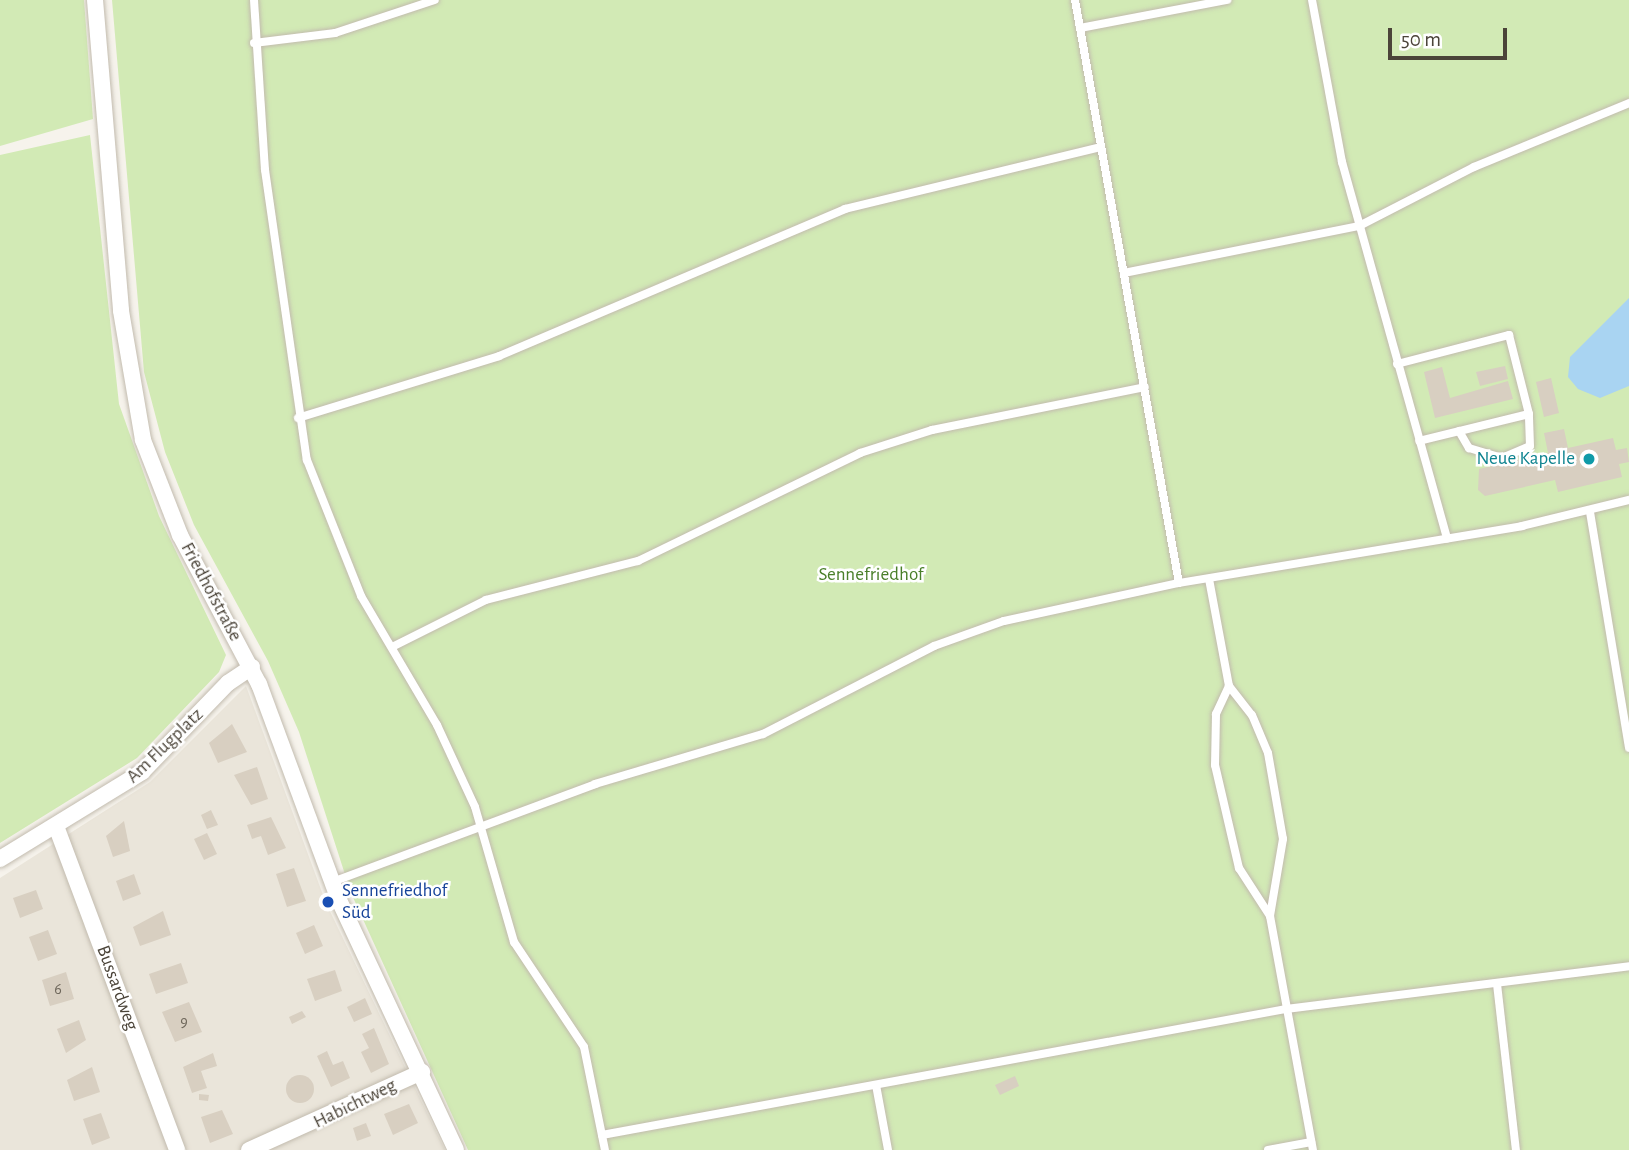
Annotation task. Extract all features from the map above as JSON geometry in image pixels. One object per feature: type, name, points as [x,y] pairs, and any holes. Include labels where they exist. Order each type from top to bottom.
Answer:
[{"type":"street","name":"Friedhofstraße","points":[[95,0],[131,395],[180,535],[252,667],[332,883],[456,1150]]},
{"type":"street","name":"Am Flugplatz","points":[[0,859],[142,772],[228,683],[252,667]]},
{"type":"street","name":"Bussardweg","points":[[56,826],[177,1150]]},
{"type":"street","name":"Habichtweg","points":[[248,1150],[422,1072]]},
{"type":"lane","points":[[254,0],[254,43],[298,418],[336,543],[437,725],[481,824],[514,942],[584,1047],[605,1150]]},
{"type":"lane","points":[[254,43],[335,33],[435,0]]},
{"type":"lane","points":[[1075,0],[1179,583]]},
{"type":"lane","points":[[1080,28],[1227,0]]},
{"type":"lane","points":[[1312,0],[1359,226],[1447,539]]},
{"type":"lane","points":[[1124,273],[1359,226],[1474,167],[1629,103]]},
{"type":"lane","points":[[298,418],[499,356],[845,209],[1101,147]]},
{"type":"lane","points":[[1397,364],[1509,335],[1529,414],[1530,446],[1502,458],[1469,448],[1460,431]]},
{"type":"lane","points":[[392,647],[486,600],[638,561],[860,453],[945,427],[1145,387]]},
{"type":"lane","points":[[1419,441],[1529,414]]},
{"type":"lane","points":[[332,883],[481,824],[763,734],[934,646],[1004,621],[1179,583],[1447,539],[1590,512],[1629,500]]},
{"type":"lane","points":[[1590,512],[1629,748]]},
{"type":"lane","points":[[1209,579],[1229,686],[1252,715],[1268,753],[1283,839],[1270,916],[1312,1146],[1268,1150]]},
{"type":"lane","points":[[1229,686],[1216,715],[1215,765],[1239,868],[1270,916]]},
{"type":"lane","points":[[602,1135],[1286,1009],[1629,966]]},
{"type":"lane","points":[[1497,984],[1516,1150]]},
{"type":"lane","points":[[876,1085],[888,1150]]},
{"type":"shaded area","points":[[246,686],[326,903],[445,1150],[0,1150],[0,878],[150,782]]},
{"type":"green space","points":[[0,0],[84,0],[93,119],[0,146]]},
{"type":"green space","name":"Sennefriedhof","points":[[112,0],[1629,0],[1629,1150],[468,1150],[351,893],[299,732],[268,661],[194,525],[165,452],[144,372]]},
{"type":"green space","points":[[90,135],[119,404],[159,516],[226,655],[219,672],[137,758],[0,843],[0,155]]},
{"type":"water","points":[[1629,298],[1629,386],[1600,398],[1578,389],[1568,377],[1570,357]]},
{"type":"building","points":[[1505,366],[1508,379],[1480,386],[1476,372]]},
{"type":"building","points":[[1442,367],[1450,398],[1508,381],[1513,399],[1435,418],[1424,372]]},
{"type":"building","points":[[1551,378],[1559,413],[1544,417],[1536,382]]},
{"type":"building","name":"Neue Kapelle","points":[[1564,429],[1568,448],[1613,438],[1616,450],[1627,448],[1629,462],[1619,464],[1622,477],[1558,492],[1555,480],[1485,496],[1478,490],[1479,469],[1548,453],[1544,433]]},
{"type":"building","points":[[232,724],[247,752],[218,763],[209,743]]},
{"type":"building","points":[[257,767],[268,799],[251,805],[234,775]]},
{"type":"building","points":[[211,810],[218,825],[207,829],[201,815]]},
{"type":"building","points":[[271,817],[286,848],[268,855],[261,836],[252,839],[247,825]]},
{"type":"building","points":[[124,821],[130,851],[113,857],[106,836]]},
{"type":"building","points":[[207,833],[217,854],[204,860],[194,839]]},
{"type":"building","points":[[294,868],[306,901],[287,907],[276,874]]},
{"type":"building","points":[[134,874],[141,894],[123,901],[116,881]]},
{"type":"building","points":[[36,890],[43,909],[20,918],[13,898]]},
{"type":"building","points":[[163,911],[171,935],[140,946],[133,927]]},
{"type":"building","points":[[314,925],[323,946],[305,954],[296,933]]},
{"type":"building","points":[[48,930],[57,954],[38,961],[29,937]]},
{"type":"building","points":[[181,963],[188,983],[156,994],[149,974]]},
{"type":"building","points":[[335,970],[342,991],[315,1001],[307,979]]},
{"type":"building","points":[[66,972],[74,999],[50,1006],[42,980]]},
{"type":"building","points":[[365,998],[372,1014],[354,1022],[347,1007]]},
{"type":"building","points":[[189,1002],[202,1032],[175,1042],[162,1012]]},
{"type":"building","points":[[302,1011],[306,1017],[292,1024],[289,1017]]},
{"type":"building","points":[[79,1020],[86,1040],[66,1053],[57,1029]]},
{"type":"building","points":[[374,1028],[389,1064],[371,1073],[361,1052],[369,1048],[362,1034]]},
{"type":"building","points":[[327,1051],[333,1065],[343,1061],[350,1078],[331,1087],[317,1056]]},
{"type":"building","points":[[213,1053],[217,1066],[201,1071],[207,1088],[192,1093],[183,1067]]},
{"type":"building","points":[[92,1067],[100,1092],[74,1101],[67,1080]]},
{"type":"building","points":[[300,1075],[310,1079],[314,1089],[310,1099],[300,1103],[290,1099],[286,1089],[290,1079]]},
{"type":"building","points":[[1015,1076],[1019,1086],[1000,1095],[995,1085]]},
{"type":"building","points":[[199,1094],[209,1095],[208,1101],[199,1100]]},
{"type":"building","points":[[409,1104],[418,1123],[393,1135],[384,1114]]},
{"type":"building","points":[[222,1110],[233,1134],[210,1143],[201,1117]]},
{"type":"building","points":[[101,1113],[110,1138],[92,1145],[83,1119]]},
{"type":"building","points":[[366,1123],[371,1136],[357,1141],[353,1128]]},
{"type":"place","name":"Neue Kapelle","points":[[1589,459]]},
{"type":"place","name":"Sennefriedhof Süd","points":[[328,902]]}]
